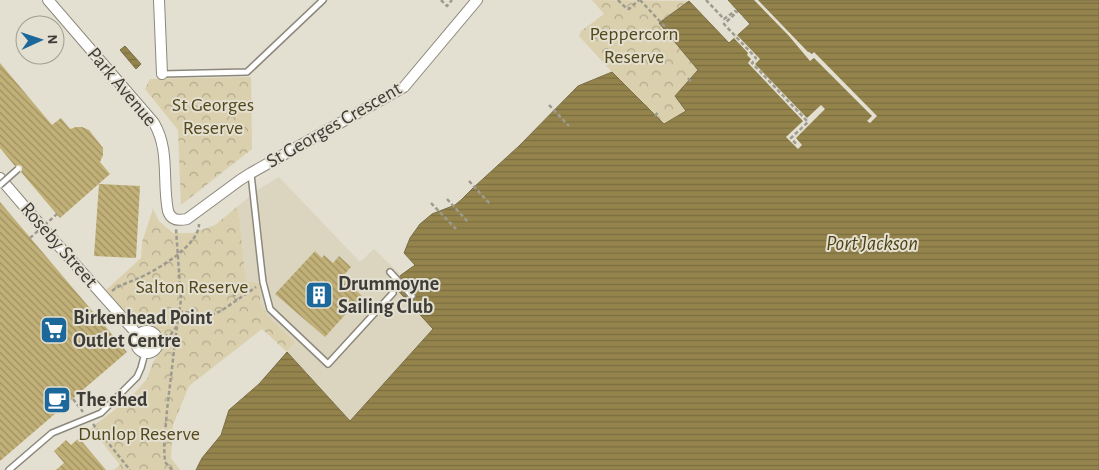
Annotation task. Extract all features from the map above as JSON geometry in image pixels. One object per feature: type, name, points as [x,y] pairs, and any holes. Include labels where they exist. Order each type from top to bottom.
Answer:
[{"type":"street","name":"Park Avenue","points":[[48,0],[159,131],[164,150],[167,205],[173,218]]},
{"type":"street","points":[[159,0],[162,74]]},
{"type":"street","name":"St Georges Crescent","points":[[173,218],[187,220],[251,173],[404,87],[477,0]]},
{"type":"street","name":"Roseby Street","points":[[0,178],[138,335],[136,338],[137,346],[145,352]]},
{"type":"street","points":[[138,335],[149,331],[155,334],[158,339],[156,349],[145,352]]},
{"type":"lane","points":[[162,74],[247,72],[323,0]]},
{"type":"lane","points":[[0,185],[18,169]]},
{"type":"lane","points":[[251,173],[263,282],[270,310],[328,364],[393,293]]},
{"type":"lane","points":[[390,272],[412,296]]},
{"type":"lane","points":[[9,470],[52,433],[101,413],[137,377],[145,352]]},
{"type":"path","points":[[441,0],[447,6],[452,0]]},
{"type":"path","points":[[618,0],[629,9],[640,0],[668,30]]},
{"type":"path","points":[[706,0],[724,19],[735,10],[736,12],[724,24],[756,58],[752,63],[808,122],[791,138],[798,145]]},
{"type":"path","points":[[688,78],[692,83]]},
{"type":"path","points":[[549,105],[569,126]]},
{"type":"path","points":[[655,116],[659,111]]},
{"type":"path","points":[[469,181],[490,204]]},
{"type":"path","points":[[447,199],[468,222]]},
{"type":"path","points":[[432,202],[456,229]]},
{"type":"path","points":[[104,297],[117,286],[134,281],[153,271],[177,254],[193,239],[199,228],[200,210]]},
{"type":"path","points":[[30,238],[57,214]]},
{"type":"path","points":[[172,470],[165,462],[164,447],[181,300],[173,218]]},
{"type":"path","points":[[179,311],[209,316],[221,311],[263,282]]},
{"type":"path","points":[[234,293],[237,300]]},
{"type":"path","points":[[158,339],[171,334],[177,326]]},
{"type":"path","points":[[73,399],[128,469]]},
{"type":"shaded area","points":[[279,177],[360,262],[374,249],[401,275],[393,285],[433,329],[349,421],[287,352],[295,342],[268,316],[260,303],[259,283],[246,281],[238,206],[262,187]]},
{"type":"green space","name":"Peppercorn Reserve","points":[[592,0],[689,1],[659,23],[698,70],[675,96],[687,111],[664,124],[579,36],[581,31],[604,14]]},
{"type":"green space","name":"St Georges Reserve","points":[[251,77],[252,149],[181,205],[178,130],[145,89],[150,79]]},
{"type":"green space","name":"Salton Reserve","points":[[238,206],[246,281],[260,283],[260,303],[268,316],[295,342],[287,352],[262,329],[189,386],[173,425],[171,458],[180,470],[114,470],[120,465],[91,428],[130,398],[147,379],[153,362],[164,342],[161,332],[150,323],[130,317],[106,290],[141,258],[142,242],[153,209],[159,221],[173,233],[193,233],[215,225]]},
{"type":"water","name":"Port Jackson","points":[[728,0],[1099,0],[1099,470],[196,470],[202,458],[221,435],[229,410],[259,384],[287,352],[350,421],[433,329],[393,285],[401,275],[415,265],[404,253],[410,238],[420,224],[432,214],[455,205],[461,200],[519,146],[578,86],[612,72],[664,124],[686,111],[675,96],[698,70],[659,23],[689,1],[729,43],[750,24]]},
{"type":"water","points":[[125,46],[141,64],[136,69],[120,50]]},
{"type":"pier","points":[[754,0],[758,0],[808,52],[812,54],[814,52],[877,116],[870,123],[867,121],[872,116],[814,58],[810,61]]},
{"type":"pier","points":[[737,35],[760,59],[755,64],[807,118],[821,105],[825,109],[796,138],[802,145],[798,149],[786,137],[803,121],[748,63],[751,59],[734,38]]},
{"type":"building","points":[[0,63],[52,125],[61,118],[70,129],[82,127],[89,130],[103,148],[100,162],[110,174],[60,218],[21,172],[22,166],[15,166],[0,148]]},
{"type":"building","points":[[99,184],[140,186],[136,258],[94,256]]},
{"type":"building","name":"Birkenhead Point Outlet Centre","points":[[0,202],[127,352],[0,461]]},
{"type":"building","name":"Drummoyne Sailing Club","points":[[315,251],[322,258],[324,255],[333,263],[339,256],[351,267],[342,277],[362,296],[325,337],[275,294]]},
{"type":"building","points":[[79,438],[106,470],[56,470],[64,463],[54,451],[66,440],[71,445]]},
{"type":"place","name":"Drummoyne Sailing Club","points":[[319,295]]},
{"type":"place","name":"Birkenhead Point Outlet Centre","points":[[54,330]]},
{"type":"place","name":"The shed","points":[[57,400]]},
{"type":"park label","name":"Dunlop Reserve","points":[[139,434]]}]
